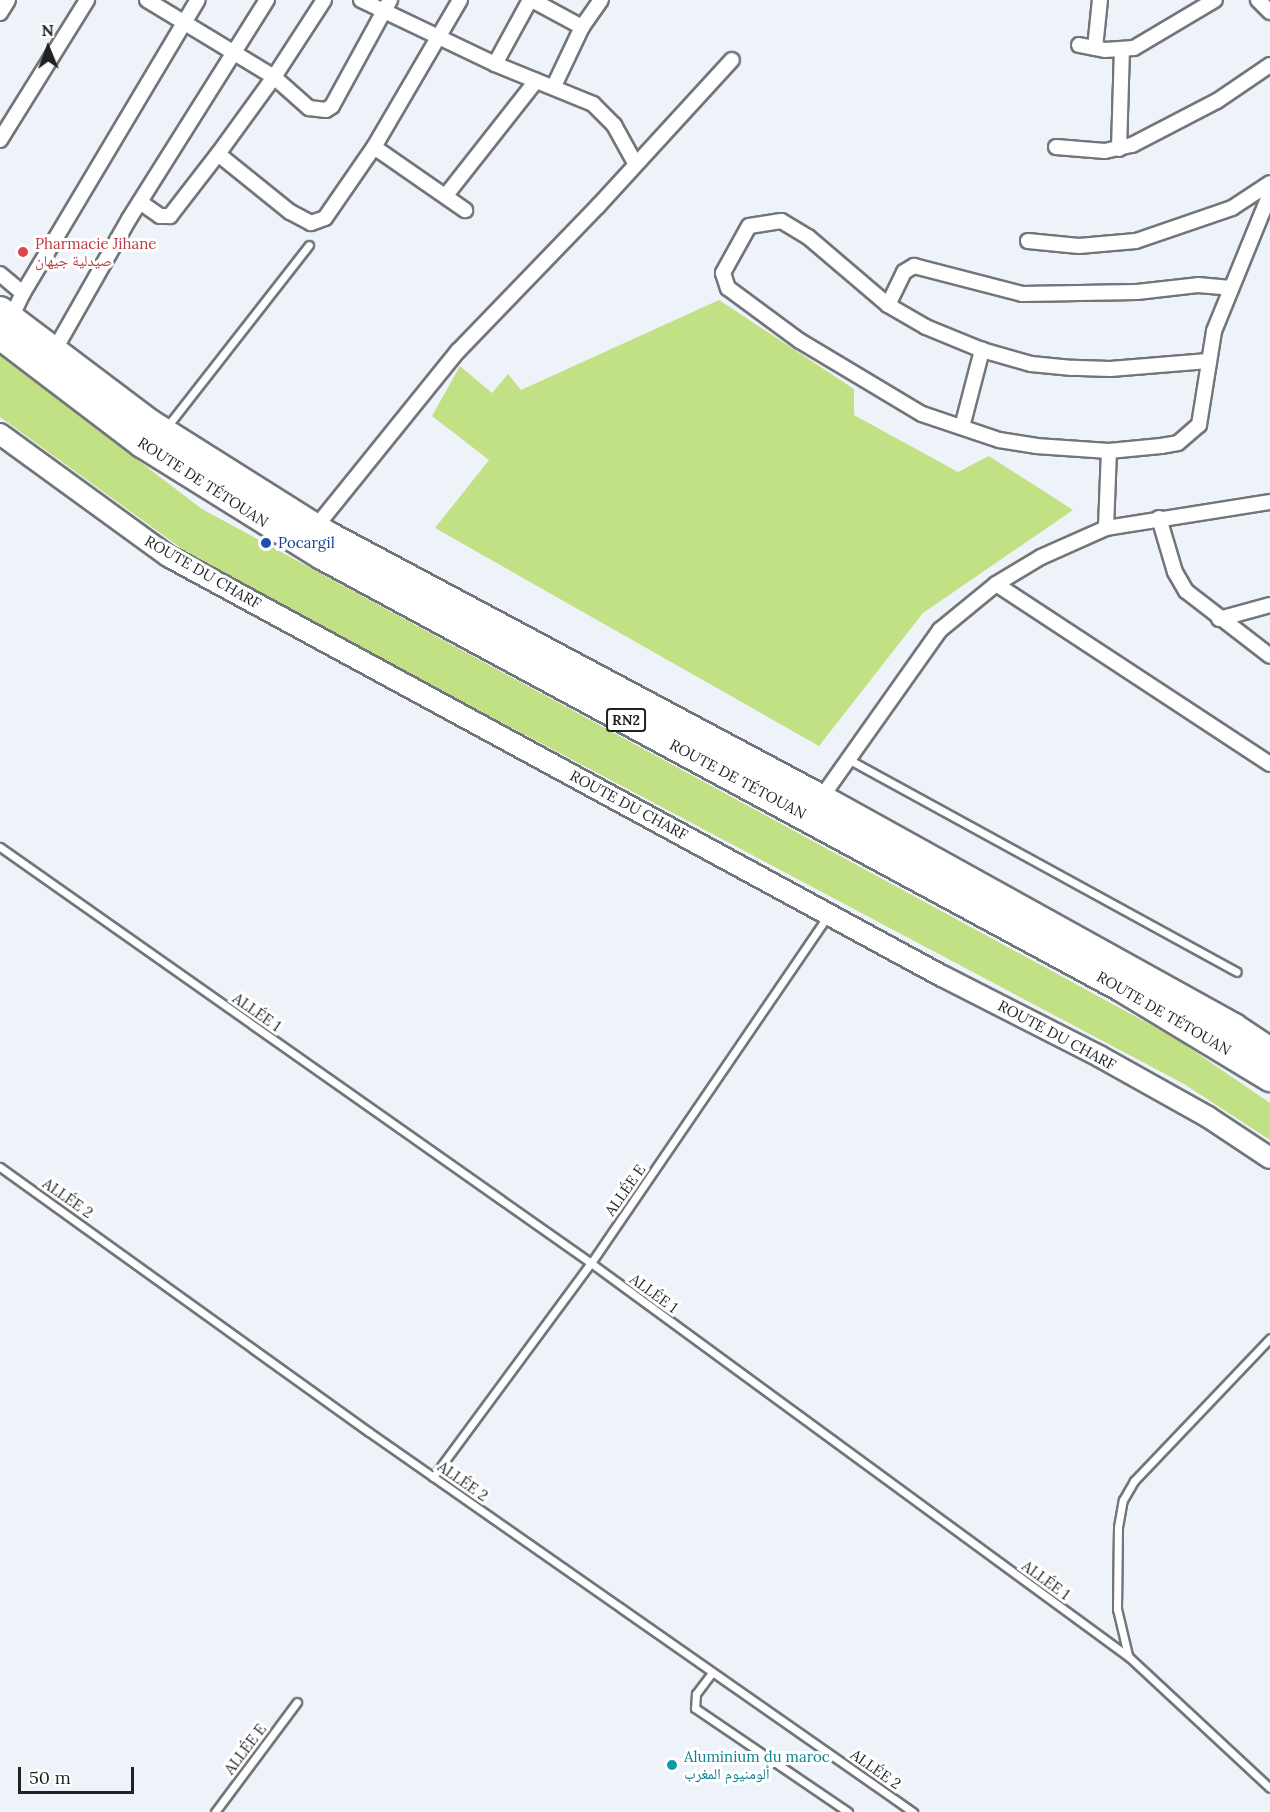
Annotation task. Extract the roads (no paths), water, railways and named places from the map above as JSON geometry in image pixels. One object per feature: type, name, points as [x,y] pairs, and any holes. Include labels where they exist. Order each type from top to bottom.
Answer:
[{"type":"highway","name":"ROUTE DE TÉTOUAN","points":[[4,321],[54,351],[163,432],[315,528],[821,798],[1224,1021],[1270,1051]]},
{"type":"highway","name":"ROUTE DE TÉTOUAN","points":[[4,321],[142,444],[231,502],[354,573],[1123,989],[1270,1078]]},
{"type":"street","points":[[0,13],[8,0]]},
{"type":"street","points":[[147,0],[233,55],[274,77],[309,108],[326,110],[340,94],[386,5]]},
{"type":"street","points":[[4,321],[198,0]]},
{"type":"street","points":[[54,351],[140,202],[267,0]]},
{"type":"street","points":[[140,202],[160,216],[171,216],[274,77],[324,0]]},
{"type":"street","points":[[361,0],[386,5],[495,64],[554,86],[593,104],[604,115],[635,163]]},
{"type":"street","points":[[218,154],[290,212],[311,223],[325,218],[374,147],[417,78],[438,35],[460,0]]},
{"type":"street","points":[[495,64],[531,0],[582,27]]},
{"type":"street","points":[[554,86],[582,27],[601,0]]},
{"type":"street","points":[[1095,48],[1100,0]]},
{"type":"street","points":[[1079,45],[1122,50],[1148,43],[1215,0]]},
{"type":"street","points":[[1258,0],[1270,12]]},
{"type":"street","points":[[0,140],[81,2]]},
{"type":"street","points":[[1119,149],[1122,50]]},
{"type":"street","points":[[315,528],[458,351],[598,206],[635,163],[732,60]]},
{"type":"street","points":[[1056,147],[1119,149],[1217,102],[1270,65]]},
{"type":"street","points":[[447,194],[536,81]]},
{"type":"street","points":[[374,147],[447,194],[465,210]]},
{"type":"street","points":[[1028,241],[1079,246],[1136,241],[1232,208],[1270,183]]},
{"type":"street","points":[[1208,360],[1110,369],[1072,369],[1031,364],[982,350],[926,327],[888,305],[808,237],[781,221],[749,226],[723,273],[725,284],[735,293],[856,378],[922,414],[999,440],[1036,446],[1110,451],[1161,447],[1190,435],[1199,425],[1214,331],[1270,194]]},
{"type":"street","points":[[888,305],[904,272],[914,266],[1023,294],[1137,292],[1198,285],[1231,288]]},
{"type":"street","points":[[0,274],[22,293]]},
{"type":"street","points":[[962,428],[982,350]]},
{"type":"street","name":"ROUTE DU CHARF","points":[[0,434],[168,556],[1209,1117],[1270,1158]]},
{"type":"street","points":[[1106,528],[1110,451]]},
{"type":"street","points":[[821,798],[940,630],[996,584],[1041,556],[1106,528],[1270,502]]},
{"type":"street","points":[[1160,518],[1175,572],[1186,591],[1219,619],[1270,656]]},
{"type":"street","points":[[996,584],[1270,764]]},
{"type":"street","points":[[1219,619],[1270,605]]},
{"type":"lane","points":[[163,432],[309,245]]},
{"type":"lane","points":[[848,759],[1237,972]]},
{"type":"lane","name":"ALLÉE 1","points":[[0,847],[591,1263],[1130,1657],[1270,1788]]},
{"type":"lane","name":"ALLÉE E","points":[[433,1477],[591,1263],[829,912]]},
{"type":"lane","name":"ALLÉE 2","points":[[0,1167],[711,1674],[913,1812]]},
{"type":"lane","points":[[1130,1657],[1117,1609],[1118,1527],[1123,1500],[1134,1481],[1270,1338]]},
{"type":"lane","points":[[711,1674],[696,1694],[694,1708],[848,1812]]},
{"type":"lane","name":"ALLÉE E","points":[[215,1812],[297,1702]]},
{"type":"place","name":"Pharmacie Jihane صيدلية جيهان","points":[[23,252]]},
{"type":"place","name":"Pocargil","points":[[266,543]]},
{"type":"place","name":"Aluminium du maroc ألومنيوم المغرب","points":[[672,1765]]}]
